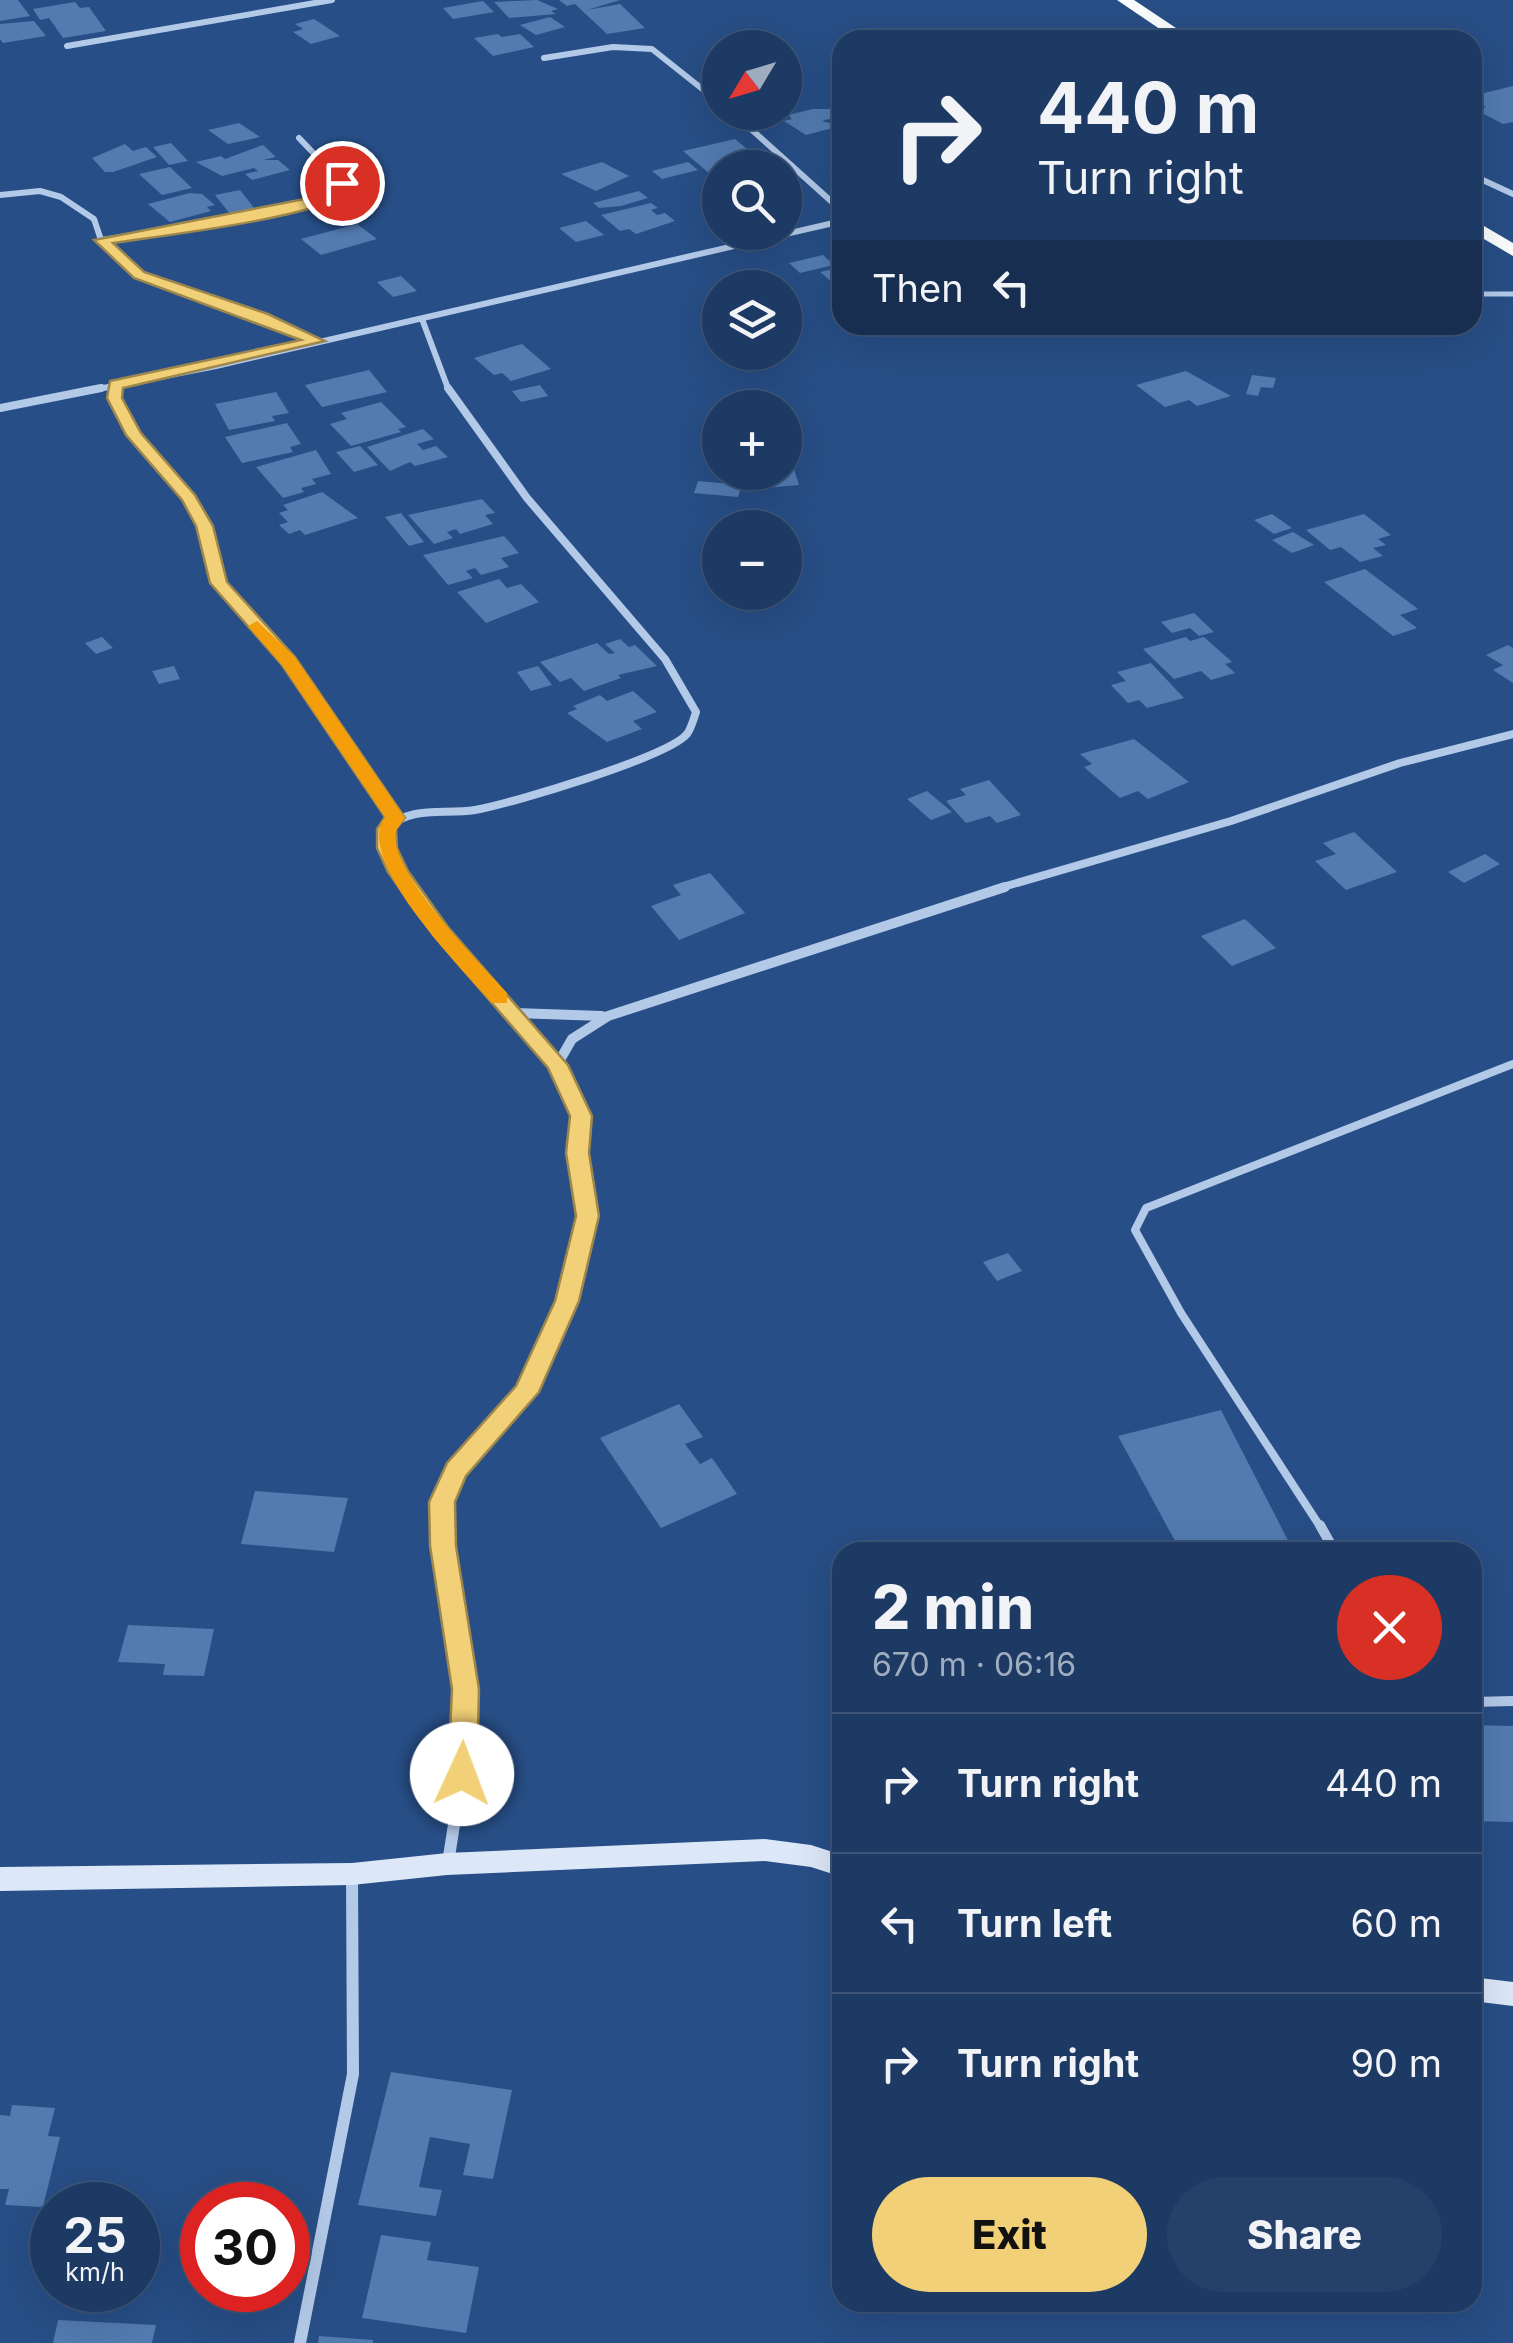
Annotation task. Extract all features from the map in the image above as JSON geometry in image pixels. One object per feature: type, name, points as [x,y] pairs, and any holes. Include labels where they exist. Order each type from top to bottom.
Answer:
[{"type":"highway","points":[[1124,0],[1170,30]]},
{"type":"highway","points":[[1482,230],[1513,250]]},
{"type":"main road","points":[[0,1878],[352,1874],[447,1864],[765,1850],[832,1863]]},
{"type":"main road","points":[[1482,1990],[1513,1994]]},
{"type":"street","points":[[67,46],[332,0]]},
{"type":"street","points":[[544,58],[613,47],[652,49],[702,88]]},
{"type":"street","points":[[752,130],[832,202]]},
{"type":"street","points":[[102,240],[214,224],[340,193],[342,183],[299,138]]},
{"type":"street","points":[[1482,180],[1513,194]]},
{"type":"street","points":[[0,195],[40,192],[60,197],[94,219],[102,240],[139,275],[263,317],[317,341]]},
{"type":"street","points":[[0,408],[422,319],[832,223]]},
{"type":"street","points":[[422,319],[442,378],[461,412],[496,450],[527,498],[665,658],[696,712],[691,729],[680,739],[634,758],[490,806],[396,818],[386,829],[387,848],[398,872],[441,932],[557,1065],[581,1116],[578,1153],[588,1216],[585,1241],[567,1301],[526,1392],[466,1458],[442,1502],[443,1546],[466,1689],[462,1774],[447,1864]]},
{"type":"street","points":[[116,385],[120,413],[154,463],[189,498],[205,526],[219,583],[289,661],[396,818]]},
{"type":"street","points":[[557,1065],[572,1038],[608,1016],[912,914],[1231,821],[1400,763],[1513,734]]},
{"type":"street","points":[[514,1013],[608,1016]]},
{"type":"street","points":[[300,2343],[353,2074],[352,1874]]},
{"type":"lane","points":[[1482,294],[1513,294]]},
{"type":"lane","points":[[1329,1542],[1300,1488],[1158,1279],[1135,1230],[1146,1208],[1513,1064]]},
{"type":"lane","points":[[1482,1702],[1513,1701]]},
{"type":"building","points":[[0,0],[18,0],[30,16],[0,21]]},
{"type":"building","points":[[537,0],[558,9],[551,11],[556,14],[509,18],[494,2]]},
{"type":"building","points":[[559,0],[620,0],[587,10],[620,4],[645,28],[607,34],[575,4],[567,6]]},
{"type":"building","points":[[483,1],[494,12],[453,19],[443,8]]},
{"type":"building","points":[[75,2],[80,8],[89,7],[106,31],[63,38],[49,18],[40,20],[33,9]]},
{"type":"building","points":[[550,17],[565,27],[536,35],[520,25]]},
{"type":"building","points":[[314,19],[340,36],[311,44],[293,32],[303,29],[295,24]]},
{"type":"building","points":[[34,21],[46,36],[3,43],[0,39],[0,24]]},
{"type":"building","points":[[520,34],[534,47],[493,56],[474,38]]},
{"type":"building","points":[[1513,86],[1513,122],[1503,124],[1482,113],[1486,107],[1482,94]]},
{"type":"building","points":[[832,110],[832,118],[822,121],[832,124],[832,128],[806,135],[798,130],[802,130],[802,112]]},
{"type":"building","points":[[239,123],[260,137],[228,144],[208,130]]},
{"type":"building","points":[[735,139],[748,150],[702,150],[702,167],[683,151]]},
{"type":"building","points":[[171,143],[188,161],[169,165],[153,147]]},
{"type":"building","points":[[125,144],[133,151],[146,147],[157,157],[113,172],[105,172],[92,158]]},
{"type":"building","points":[[263,145],[276,157],[263,160],[278,160],[290,170],[252,180],[245,174],[258,171],[254,168],[222,176],[196,162],[221,156],[225,159]]},
{"type":"building","points":[[602,162],[629,176],[596,191],[561,174]]},
{"type":"building","points":[[688,162],[698,170],[662,179],[652,171]]},
{"type":"building","points":[[170,167],[192,188],[162,195],[139,174]]},
{"type":"building","points":[[240,190],[255,209],[230,214],[215,195]]},
{"type":"building","points":[[639,191],[648,198],[599,208],[593,203]]},
{"type":"building","points":[[190,193],[202,194],[215,205],[207,207],[211,211],[170,222],[148,204]]},
{"type":"building","points":[[651,203],[658,208],[651,210],[657,215],[665,213],[675,221],[636,234],[629,229],[620,231],[601,215]]},
{"type":"building","points":[[586,221],[604,235],[576,242],[559,228]]},
{"type":"building","points":[[357,224],[377,239],[321,255],[301,239]]},
{"type":"building","points":[[823,255],[832,263],[802,273],[789,263]]},
{"type":"building","points":[[832,269],[832,282],[820,272]]},
{"type":"building","points":[[401,276],[417,291],[393,297],[377,282]]},
{"type":"building","points":[[522,344],[551,369],[511,381],[502,373],[494,375],[474,358]]},
{"type":"building","points":[[369,370],[387,392],[322,407],[305,385]]},
{"type":"building","points":[[1186,371],[1231,396],[1197,406],[1189,400],[1165,407],[1136,385]]},
{"type":"building","points":[[1252,375],[1276,378],[1273,388],[1261,387],[1258,396],[1246,394]]},
{"type":"building","points":[[540,385],[548,396],[521,402],[512,391]]},
{"type":"building","points":[[276,392],[289,413],[272,416],[275,421],[229,430],[215,404]]},
{"type":"building","points":[[381,402],[406,427],[398,429],[401,432],[351,446],[330,424],[347,419],[341,413]]},
{"type":"building","points":[[287,423],[301,444],[290,447],[293,452],[242,463],[225,437]]},
{"type":"building","points":[[423,429],[434,439],[417,444],[423,450],[436,446],[448,457],[415,466],[410,462],[390,471],[367,447]]},
{"type":"building","points":[[360,446],[378,465],[354,472],[336,452]]},
{"type":"building","points":[[316,450],[331,474],[312,479],[316,484],[301,488],[304,492],[283,498],[256,467]]},
{"type":"building","points":[[698,481],[702,481],[702,490],[740,490],[738,497],[694,493]]},
{"type":"building","points":[[322,492],[358,518],[305,535],[300,530],[289,534],[279,525],[288,522],[279,513],[288,510],[283,505]]},
{"type":"building","points":[[482,499],[495,513],[485,515],[493,524],[460,534],[456,529],[447,532],[453,538],[434,544],[408,515]]},
{"type":"building","points":[[401,513],[424,542],[409,546],[385,517]]},
{"type":"building","points":[[1272,514],[1292,528],[1274,534],[1254,520]]},
{"type":"building","points":[[1364,514],[1391,535],[1378,539],[1386,545],[1373,548],[1383,556],[1360,562],[1341,547],[1330,550],[1306,530]]},
{"type":"building","points":[[1293,532],[1314,545],[1292,553],[1272,540]]},
{"type":"building","points":[[504,536],[519,553],[501,558],[509,567],[481,575],[475,568],[466,571],[473,578],[448,585],[423,555]]},
{"type":"building","points":[[1365,569],[1418,609],[1400,615],[1417,628],[1393,636],[1324,582]]},
{"type":"building","points":[[499,579],[507,588],[521,584],[539,602],[486,623],[457,592]]},
{"type":"building","points":[[1194,613],[1214,632],[1199,636],[1190,628],[1172,633],[1161,622]]},
{"type":"building","points":[[102,637],[113,648],[96,654],[85,643]]},
{"type":"building","points":[[1186,637],[1190,641],[1204,637],[1232,662],[1225,664],[1235,673],[1211,680],[1201,671],[1174,679],[1143,649]]},
{"type":"building","points":[[620,639],[629,647],[635,645],[657,666],[618,675],[621,678],[584,691],[571,678],[560,682],[540,662],[597,643],[609,654],[615,653],[605,644]]},
{"type":"building","points":[[1508,645],[1513,648],[1513,683],[1493,670],[1503,665],[1486,655]]},
{"type":"building","points":[[1151,663],[1184,698],[1147,708],[1139,700],[1128,703],[1111,685],[1126,681],[1117,672]]},
{"type":"building","points":[[174,666],[180,679],[159,684],[152,671]]},
{"type":"building","points":[[538,666],[552,685],[531,691],[517,672]]},
{"type":"building","points":[[633,691],[657,712],[633,721],[642,729],[607,742],[567,713],[577,709],[573,706],[600,695],[607,701]]},
{"type":"building","points":[[1134,739],[1189,782],[1148,799],[1138,791],[1120,798],[1084,767],[1092,764],[1080,754]]},
{"type":"building","points":[[989,780],[1021,815],[997,823],[990,816],[966,823],[946,801],[966,795],[960,789]]},
{"type":"building","points":[[927,791],[952,812],[931,820],[907,799]]},
{"type":"building","points":[[1354,832],[1397,872],[1346,890],[1315,861],[1336,854],[1323,843]]},
{"type":"building","points":[[1485,854],[1500,864],[1464,883],[1448,872]]},
{"type":"building","points":[[710,873],[745,913],[679,940],[651,906],[681,895],[673,885]]},
{"type":"building","points":[[1245,919],[1276,948],[1232,966],[1201,936]]},
{"type":"building","points":[[1008,1253],[1022,1271],[997,1281],[983,1262]]},
{"type":"building","points":[[679,1404],[703,1437],[685,1444],[700,1464],[712,1458],[737,1494],[661,1528],[600,1438]]},
{"type":"building","points":[[1221,1410],[1289,1542],[1176,1542],[1118,1436]]},
{"type":"building","points":[[255,1491],[348,1498],[334,1552],[241,1544]]},
{"type":"building","points":[[128,1625],[214,1629],[204,1676],[163,1675],[165,1664],[118,1662]]},
{"type":"building","points":[[1482,1725],[1513,1726],[1513,1822],[1482,1821]]},
{"type":"building","points":[[391,2072],[512,2090],[493,2179],[463,2175],[470,2144],[430,2137],[419,2187],[442,2190],[436,2216],[358,2205]]},
{"type":"building","points":[[12,2105],[55,2108],[48,2136],[60,2137],[49,2182],[30,2182],[30,2206],[5,2205],[9,2189],[0,2189],[0,2115],[10,2116]]},
{"type":"building","points":[[381,2235],[431,2242],[427,2260],[479,2267],[466,2333],[362,2318]]},
{"type":"building","points":[[58,2320],[156,2325],[152,2343],[53,2343]]},
{"type":"building","points":[[319,2336],[373,2340],[373,2343],[318,2343]]},
{"type":"slow traffic","points":[[257,626],[289,661],[396,818],[386,829],[387,848],[398,872],[441,932],[500,998]]},
{"type":"route","points":[[342,183],[340,193],[334,196],[270,212],[102,240],[139,275],[263,317],[317,341],[116,385],[114,398],[134,435],[154,463],[189,498],[205,526],[214,549],[219,583],[289,661],[396,818],[386,829],[387,848],[398,872],[441,932],[557,1065],[581,1116],[578,1153],[588,1216],[585,1241],[567,1301],[526,1392],[456,1470],[442,1502],[443,1546],[466,1689],[462,1774]]}]
